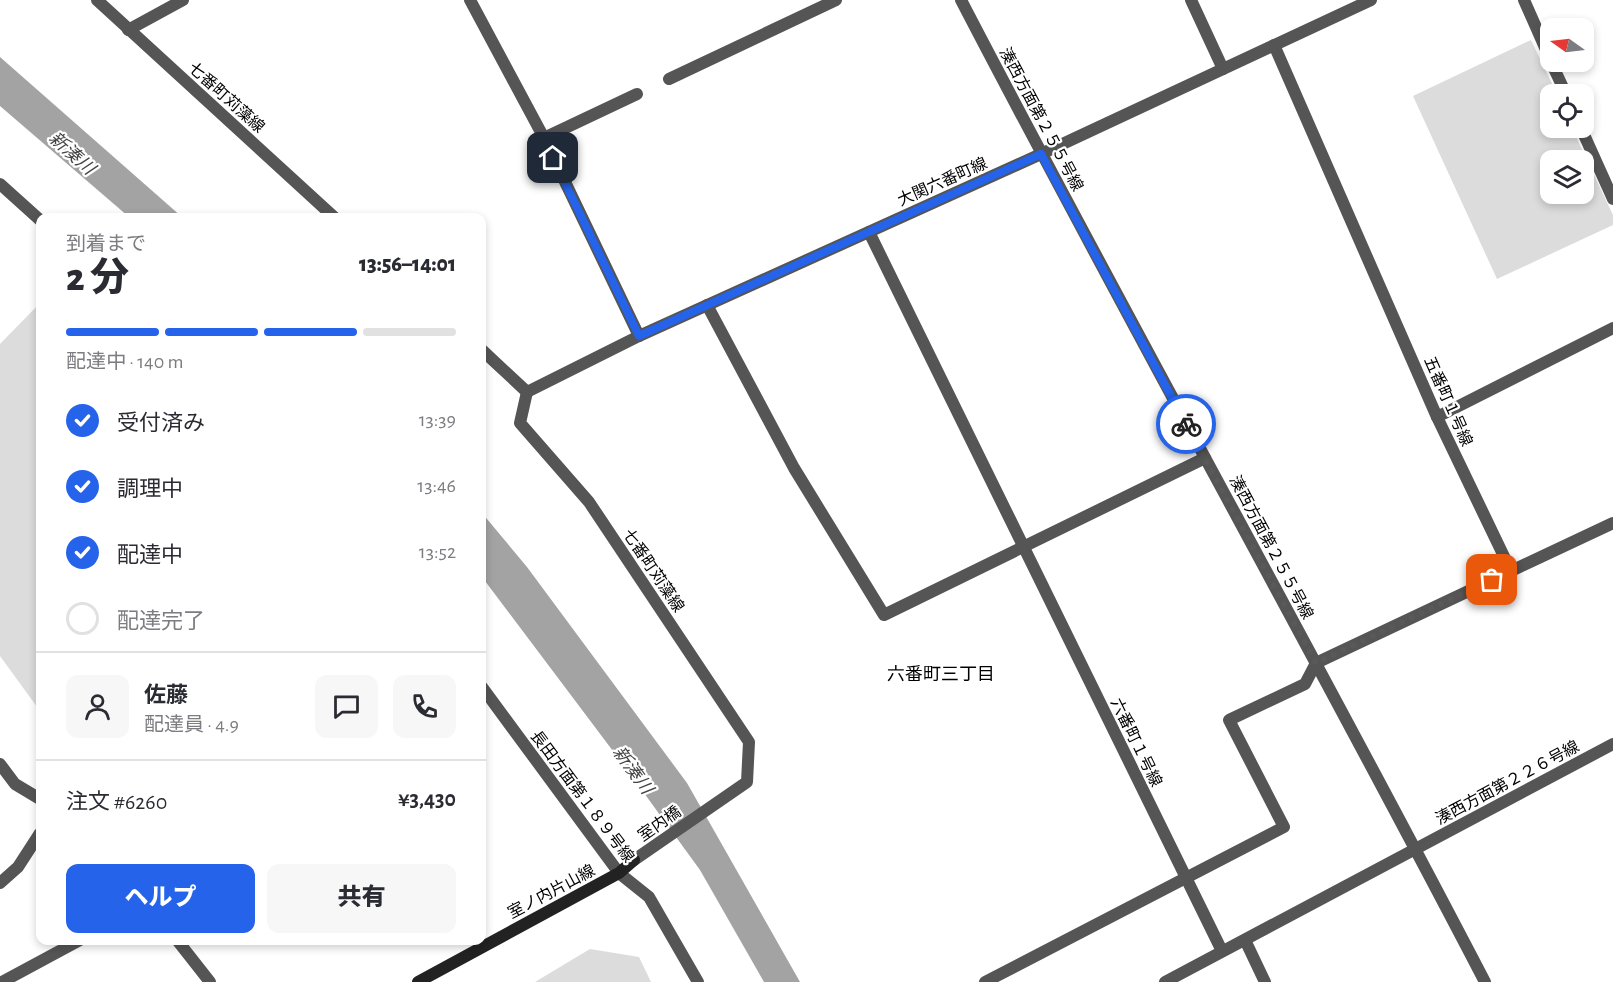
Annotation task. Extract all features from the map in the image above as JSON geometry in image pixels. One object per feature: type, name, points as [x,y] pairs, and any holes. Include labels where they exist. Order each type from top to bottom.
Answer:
[{"type":"street","name":"七番町苅藻線","points":[[97,0],[329,213]]},
{"type":"street","points":[[128,30],[183,0]]},
{"type":"street","points":[[471,0],[544,138],[639,336]]},
{"type":"street","points":[[669,79],[836,0]]},
{"type":"street","name":"湊西方面第２５５号線","points":[[961,0],[1041,154],[1416,848],[1485,982]]},
{"type":"street","points":[[1191,0],[1223,69]]},
{"type":"street","name":"大関六番町線","points":[[527,392],[639,336],[1041,154],[1358,3],[1371,0]]},
{"type":"street","points":[[1524,0],[1540,36]]},
{"type":"street","name":"五番町１号線","points":[[1274,45],[1437,417],[1511,571]]},
{"type":"street","points":[[544,138],[637,94]]},
{"type":"street","points":[[1586,138],[1613,199]]},
{"type":"street","points":[[0,184],[36,216]]},
{"type":"street","name":"六番町１号線","points":[[869,232],[1222,951]]},
{"type":"street","points":[[707,305],[794,468],[884,615],[1205,458]]},
{"type":"street","points":[[1437,417],[1613,328]]},
{"type":"street","points":[[486,355],[527,392]]},
{"type":"street","name":"七番町苅藻線","points":[[527,392],[520,423],[589,502],[749,742],[747,782],[702,813]]},
{"type":"street","points":[[985,982],[1284,827],[1229,720],[1305,684],[1316,663],[1613,523]]},
{"type":"street","name":"長田方面第１８９号線","points":[[486,692],[619,873],[649,897],[698,982]]},
{"type":"street","name":"湊西方面第２２６号線","points":[[1165,982],[1613,744]]},
{"type":"street","points":[[0,764],[15,784],[36,797]]},
{"type":"street","name":"室内橋","points":[[634,860],[702,813]]},
{"type":"street","points":[[0,883],[18,867],[36,839]]},
{"type":"street","name":"室ノ内片山線","points":[[418,982],[619,873],[634,860]]},
{"type":"street","points":[[1245,940],[1265,982]]},
{"type":"street","points":[[2,982],[71,945]]},
{"type":"street","points":[[181,945],[210,982]]},
{"type":"shaded area","points":[[1531,40],[1540,59],[1540,72],[1546,72],[1552,84],[1540,84],[1540,138],[1577,138],[1582,150],[1540,150],[1540,204],[1594,204],[1594,175],[1613,215],[1613,225],[1497,279],[1413,96]]},
{"type":"shaded area","points":[[36,307],[36,706],[0,656],[0,344]]},
{"type":"shaded area","points":[[590,949],[639,957],[651,982],[535,982]]},
{"type":"water","name":"新湊川","points":[[0,57],[177,213],[124,213],[0,106]]},
{"type":"water","name":"新湊川","points":[[486,518],[527,567],[687,783],[800,982],[764,982],[700,870],[486,582]]},
{"type":"way so far","points":[[1186,424],[1316,663],[1492,580]]},
{"type":"district","name":"六番町三丁目","points":[[941,674]]},
{"type":"route","points":[[553,158],[639,336],[1041,154],[1186,424]]}]
